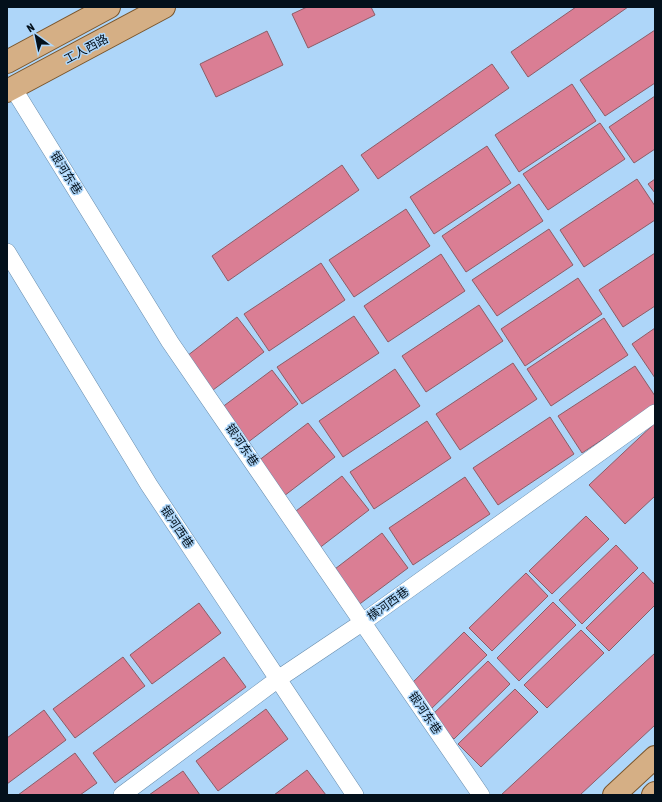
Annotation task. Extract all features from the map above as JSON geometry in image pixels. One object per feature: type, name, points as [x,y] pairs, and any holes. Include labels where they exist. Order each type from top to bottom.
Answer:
[{"type":"main road","points":[[7,62],[109,7]]},
{"type":"main road","name":"工人西路","points":[[10,90],[164,7]]},
{"type":"main road","points":[[614,795],[655,757]]},
{"type":"street","name":"银河东巷","points":[[10,90],[170,342],[481,795]]},
{"type":"street","name":"银河西巷","points":[[7,252],[149,485],[355,795]]},
{"type":"street","name":"横河西巷","points":[[122,795],[278,679],[363,622],[655,413]]},
{"type":"building","points":[[307,7],[371,7],[375,15],[308,48],[292,14]]},
{"type":"building","points":[[576,7],[628,7],[528,77],[511,52]]},
{"type":"building","points":[[655,30],[655,83],[605,116],[580,80]]},
{"type":"building","points":[[267,31],[283,65],[216,97],[200,64]]},
{"type":"building","points":[[492,64],[509,88],[378,179],[361,155]]},
{"type":"building","points":[[572,84],[596,121],[519,172],[495,135]]},
{"type":"building","points":[[655,96],[655,149],[634,163],[609,127]]},
{"type":"building","points":[[600,123],[625,159],[548,210],[523,174]]},
{"type":"building","points":[[487,146],[511,183],[434,234],[410,197]]},
{"type":"building","points":[[342,165],[359,190],[228,281],[212,256]]},
{"type":"building","points":[[637,179],[655,206],[655,220],[584,267],[560,230]]},
{"type":"building","points":[[655,179],[655,193],[648,184]]},
{"type":"building","points":[[519,184],[543,221],[466,272],[442,236]]},
{"type":"building","points":[[406,209],[430,246],[354,297],[329,260]]},
{"type":"building","points":[[549,229],[573,265],[497,316],[472,280]]},
{"type":"building","points":[[655,253],[655,306],[623,327],[599,290]]},
{"type":"building","points":[[441,254],[465,291],[388,342],[364,306]]},
{"type":"building","points":[[321,263],[345,300],[269,351],[244,314]]},
{"type":"building","points":[[578,278],[602,314],[525,366],[501,329]]},
{"type":"building","points":[[479,305],[503,341],[426,392],[402,356]]},
{"type":"building","points":[[354,316],[379,353],[302,404],[277,367]]},
{"type":"building","points":[[237,317],[264,352],[213,390],[187,356]]},
{"type":"building","points":[[604,318],[628,355],[551,406],[527,369]]},
{"type":"building","points":[[655,328],[655,378],[632,344]]},
{"type":"building","points":[[513,363],[537,399],[460,450],[436,414]]},
{"type":"building","points":[[635,366],[655,396],[655,405],[582,453],[558,416]]},
{"type":"building","points":[[395,369],[420,406],[343,457],[319,421]]},
{"type":"building","points":[[272,370],[298,404],[247,443],[221,408]]},
{"type":"building","points":[[550,417],[574,454],[498,505],[473,468]]},
{"type":"building","points":[[427,421],[451,458],[374,509],[350,472]]},
{"type":"building","points":[[308,423],[335,457],[284,496],[258,461]]},
{"type":"building","points":[[655,423],[655,496],[625,524],[589,485]]},
{"type":"building","points":[[342,476],[369,510],[318,549],[292,514]]},
{"type":"building","points":[[465,477],[490,514],[413,565],[389,528]]},
{"type":"building","points":[[586,516],[609,539],[552,594],[529,571]]},
{"type":"building","points":[[382,533],[408,568],[357,606],[331,572]]},
{"type":"building","points":[[616,545],[638,568],[582,624],[559,600]]},
{"type":"building","points":[[643,572],[655,585],[655,605],[609,651],[586,628]]},
{"type":"building","points":[[526,573],[548,596],[492,651],[469,628]]},
{"type":"building","points":[[553,602],[576,625],[519,681],[497,658]]},
{"type":"building","points":[[199,603],[221,633],[152,684],[130,655]]},
{"type":"building","points":[[581,630],[604,653],[547,708],[524,685]]},
{"type":"building","points":[[464,632],[487,655],[430,710],[408,687]]},
{"type":"building","points":[[655,653],[655,725],[580,795],[501,795]]},
{"type":"building","points":[[123,657],[145,686],[75,738],[53,709]]},
{"type":"building","points":[[224,657],[246,687],[115,783],[93,753]]},
{"type":"building","points":[[488,661],[510,684],[454,739],[431,716]]},
{"type":"building","points":[[515,689],[538,712],[481,767],[458,744]]},
{"type":"building","points":[[266,709],[288,739],[218,791],[196,761]]},
{"type":"building","points":[[44,710],[66,740],[7,784],[7,738]]},
{"type":"building","points":[[75,753],[97,783],[80,795],[18,795]]},
{"type":"building","points":[[307,770],[326,795],[274,795]]},
{"type":"building","points":[[183,771],[200,795],[149,795]]}]
